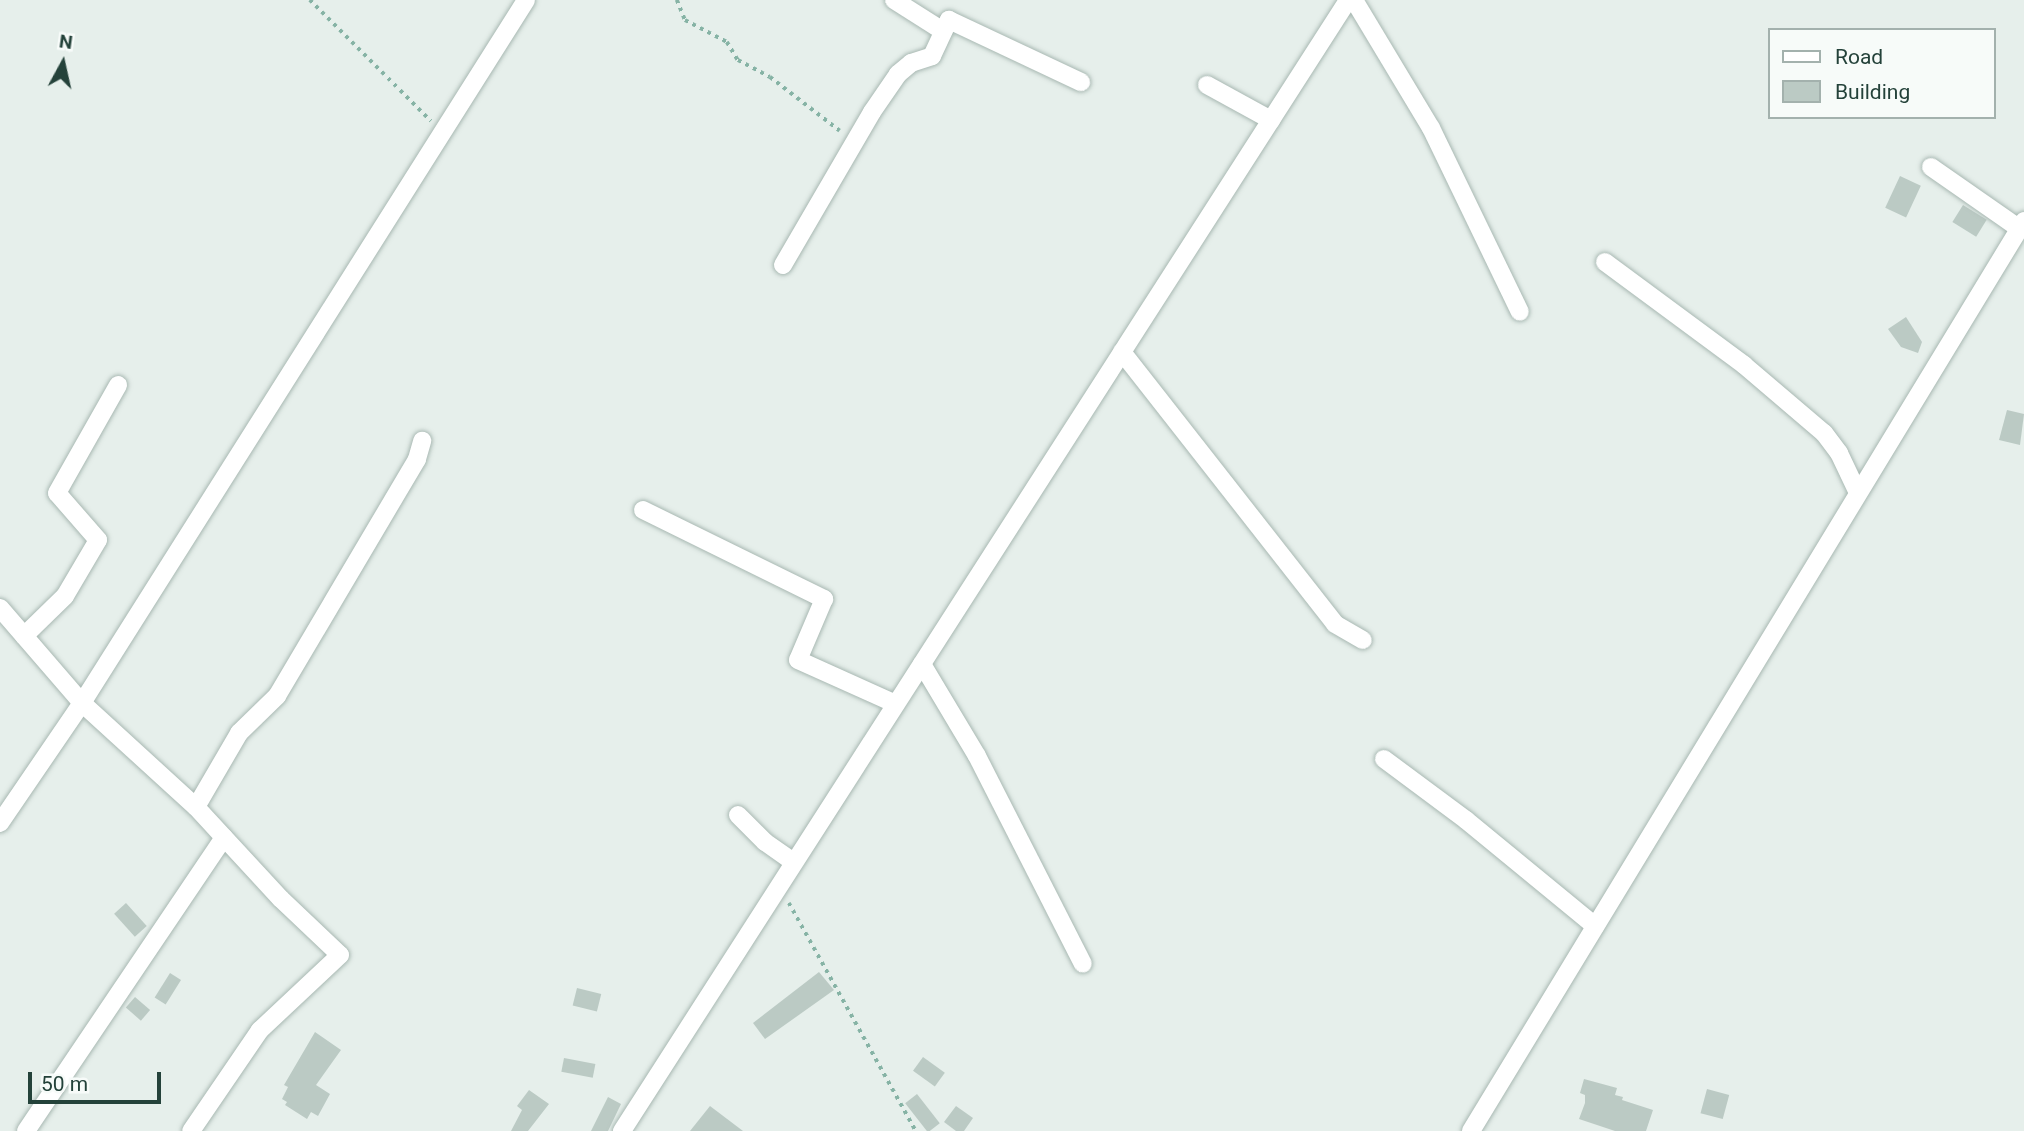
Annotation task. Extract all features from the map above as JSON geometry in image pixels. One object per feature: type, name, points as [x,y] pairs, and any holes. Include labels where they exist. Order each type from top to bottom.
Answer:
[{"type":"street","points":[[0,822],[82,703],[526,0]]},
{"type":"street","points":[[894,0],[943,31]]},
{"type":"street","points":[[622,1131],[1271,120],[1351,0],[1431,128],[1520,312]]},
{"type":"street","points":[[783,265],[854,142],[898,74],[911,63],[932,56],[949,20],[1081,82]]},
{"type":"street","points":[[1207,85],[1271,120]]},
{"type":"street","points":[[1471,1131],[2022,225],[1931,167]]},
{"type":"street","points":[[1605,262],[1744,365],[1815,425],[1839,453],[1858,493]]},
{"type":"street","points":[[1122,352],[1335,624],[1363,640]]},
{"type":"street","points":[[24,636],[65,596],[97,540],[57,492],[118,386]]},
{"type":"street","points":[[195,807],[239,733],[277,696],[417,460],[422,440]]},
{"type":"street","points":[[643,510],[824,599],[798,660],[896,704]]},
{"type":"street","points":[[0,608],[82,703],[195,807],[281,899],[340,955],[260,1030],[191,1131]]},
{"type":"street","points":[[922,664],[977,756],[1083,964]]},
{"type":"street","points":[[1384,759],[1466,820],[1595,926]]},
{"type":"street","points":[[738,815],[765,842],[794,862]]},
{"type":"street","points":[[26,1131],[224,837]]},
{"type":"path","points":[[310,0],[443,133]]},
{"type":"path","points":[[677,0],[685,20],[727,42],[738,60],[770,77],[854,142]]},
{"type":"path","points":[[779,886],[916,1131]]},
{"type":"building","points":[[1900,176],[1921,186],[1906,217],[1885,208]]},
{"type":"building","points":[[1963,205],[1987,220],[1976,237],[1952,222]]},
{"type":"building","points":[[1906,317],[1922,342],[1918,353],[1901,347],[1888,329]]},
{"type":"building","points":[[2007,410],[2024,414],[2020,445],[1999,440]]},
{"type":"building","points":[[126,903],[147,926],[135,937],[114,914]]},
{"type":"building","points":[[819,972],[834,990],[765,1039],[753,1023]]},
{"type":"building","points":[[170,973],[181,980],[166,1004],[155,998]]},
{"type":"building","points":[[577,988],[601,994],[597,1012],[573,1005]]},
{"type":"building","points":[[135,997],[150,1010],[141,1021],[126,1008]]},
{"type":"building","points":[[315,1032],[341,1050],[316,1085],[330,1094],[318,1116],[311,1112],[307,1119],[285,1105],[287,1102],[282,1099],[288,1087],[284,1085]]},
{"type":"building","points":[[923,1057],[945,1073],[935,1087],[913,1071]]},
{"type":"building","points":[[564,1058],[595,1064],[593,1078],[561,1072]]},
{"type":"building","points":[[1584,1079],[1617,1088],[1615,1095],[1623,1097],[1622,1100],[1653,1110],[1646,1131],[1615,1131],[1579,1119],[1585,1103],[1585,1095],[1580,1093]]},
{"type":"building","points":[[1707,1089],[1729,1095],[1723,1119],[1701,1113]]},
{"type":"building","points":[[529,1090],[549,1104],[528,1131],[511,1131],[522,1110],[517,1106]]},
{"type":"building","points":[[917,1094],[940,1123],[927,1131],[905,1103]]},
{"type":"building","points":[[608,1097],[621,1104],[608,1131],[591,1131]]},
{"type":"building","points":[[710,1106],[743,1131],[690,1131]]},
{"type":"building","points":[[956,1106],[973,1118],[964,1131],[956,1131],[944,1122]]}]
